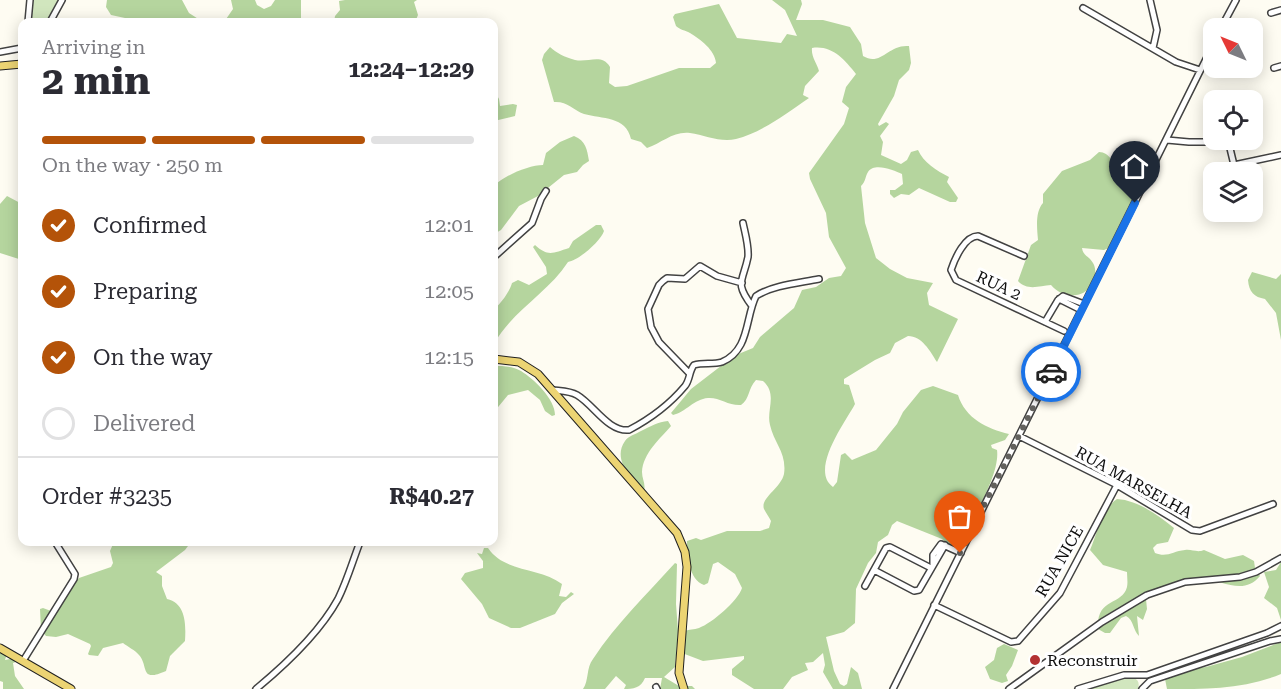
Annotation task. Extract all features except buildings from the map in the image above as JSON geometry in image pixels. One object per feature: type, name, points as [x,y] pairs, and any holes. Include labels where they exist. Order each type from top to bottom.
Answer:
[{"type":"main road","points":[[0,66],[18,64]]},
{"type":"main road","points":[[498,359],[512,360],[538,374],[664,516],[682,543],[687,567],[680,673],[684,689]]},
{"type":"main road","points":[[0,648],[71,689]]},
{"type":"street","points":[[28,18],[30,0]]},
{"type":"street","points":[[52,18],[62,0]]},
{"type":"street","points":[[1150,0],[1157,30],[1153,48]]},
{"type":"street","points":[[1226,18],[1236,0]]},
{"type":"street","points":[[1083,8],[1176,62],[1200,70]]},
{"type":"street","points":[[1271,13],[1281,10]]},
{"type":"street","points":[[0,52],[18,49]]},
{"type":"street","points":[[893,689],[1203,64]]},
{"type":"street","points":[[1274,68],[1281,66]]},
{"type":"street","points":[[1167,140],[1203,142]]},
{"type":"street","points":[[1230,150],[1234,165],[1281,155]]},
{"type":"street","points":[[498,253],[532,223],[546,191]]},
{"type":"street","points":[[743,223],[748,253],[742,274],[742,292],[752,306]]},
{"type":"street","name":"RUA 2","points":[[1024,256],[978,236],[973,236],[967,240],[951,270],[956,280],[1064,331]]},
{"type":"street","points":[[689,373],[662,347],[651,327],[648,309],[659,285],[667,278],[685,279],[700,266],[717,276],[742,283]]},
{"type":"street","points":[[553,390],[578,396],[615,428],[626,431],[645,422],[662,409],[686,385],[692,366],[720,362],[735,353],[742,344],[756,296],[788,285],[819,279]]},
{"type":"street","points":[[1046,322],[1059,299],[1064,296],[1083,307]]},
{"type":"street","name":"RUA MARSELHA","points":[[1018,436],[1117,485],[1192,530],[1197,531],[1273,504]]},
{"type":"street","name":"RUA NICE","points":[[934,605],[1014,643],[1022,637],[1060,593],[1117,485]]},
{"type":"street","points":[[874,570],[914,591],[921,588],[932,566],[935,551],[941,544],[960,553]]},
{"type":"street","points":[[23,661],[74,579],[75,574],[58,546]]},
{"type":"street","points":[[256,689],[288,660],[319,625],[337,599],[358,546]]},
{"type":"street","points":[[866,586],[886,548],[890,547],[932,566]]},
{"type":"street","points":[[1009,689],[1102,622],[1148,595],[1185,582],[1240,577],[1256,572],[1281,558]]},
{"type":"street","points":[[1078,689],[1124,675],[1147,675],[1270,632],[1281,626]]},
{"type":"street","points":[[1142,688],[1150,681],[1276,640],[1270,632]]},
{"type":"street","points":[[1136,674],[1141,679],[1142,688]]},
{"type":"green space","points":[[33,0],[58,0],[49,18],[31,18]]},
{"type":"green space","points":[[107,0],[182,0],[189,13],[197,18],[125,18],[111,15],[106,7]]},
{"type":"green space","points":[[231,0],[255,0],[257,5],[264,9],[271,6],[275,0],[301,0],[301,18],[227,18],[233,9]]},
{"type":"green space","points":[[417,0],[414,2],[418,15],[417,18],[335,18],[340,10],[339,1]]},
{"type":"green space","points":[[772,0],[801,0],[802,4],[796,20],[823,20],[850,27],[861,44],[863,56],[869,59],[880,57],[895,48],[909,46],[911,63],[909,70],[899,80],[894,96],[878,124],[879,126],[886,122],[889,124],[880,136],[883,142],[881,155],[901,164],[907,160],[911,152],[918,150],[931,166],[949,177],[947,182],[958,198],[956,202],[950,202],[919,188],[909,195],[901,194],[894,198],[890,190],[895,190],[903,184],[902,174],[879,167],[868,172],[861,186],[865,223],[876,258],[907,278],[933,283],[927,293],[929,305],[958,319],[937,362],[921,341],[908,336],[895,343],[890,353],[844,379],[844,384],[849,385],[855,404],[827,458],[825,469],[827,479],[833,487],[837,482],[841,455],[845,453],[852,460],[876,450],[921,390],[933,386],[958,395],[971,416],[985,426],[1009,434],[1005,440],[991,445],[997,450],[992,479],[977,512],[956,548],[952,549],[942,539],[897,521],[892,525],[888,535],[878,542],[876,553],[868,563],[856,589],[855,623],[844,632],[826,637],[834,671],[840,684],[844,686],[847,684],[851,667],[858,673],[862,689],[833,689],[823,672],[825,665],[823,653],[813,662],[805,663],[808,670],[792,677],[783,689],[754,689],[732,675],[732,669],[744,659],[744,656],[703,661],[682,653],[685,631],[699,628],[717,617],[730,605],[742,588],[735,574],[718,562],[713,564],[708,583],[704,585],[699,582],[692,573],[687,541],[696,538],[701,540],[727,531],[760,531],[769,528],[771,521],[764,505],[782,479],[784,460],[770,425],[771,397],[763,381],[756,380],[741,405],[708,398],[678,413],[673,415],[671,413],[691,389],[736,355],[753,348],[760,337],[794,308],[802,290],[816,287],[829,278],[841,276],[846,268],[829,237],[826,213],[809,173],[844,124],[849,108],[842,102],[846,87],[856,74],[842,58],[832,51],[812,48],[819,71],[805,86],[803,95],[809,98],[774,122],[736,139],[719,139],[684,133],[647,148],[641,142],[631,139],[619,122],[584,114],[566,104],[554,102],[542,60],[550,47],[561,55],[575,60],[603,60],[610,67],[609,83],[615,87],[627,86],[679,68],[710,68],[716,63],[713,54],[698,38],[676,26],[673,17],[675,14],[719,4],[737,38],[781,43],[787,34],[797,36],[785,10]]},
{"type":"green space","points":[[498,97],[500,106],[517,105],[515,116],[498,120]]},
{"type":"green space","points":[[574,136],[578,138],[587,149],[589,161],[577,172],[564,175],[538,196],[519,206],[498,232],[498,182],[517,172],[543,165],[546,153],[560,142]]},
{"type":"green space","points":[[1099,152],[1109,156],[1120,171],[1134,172],[1136,194],[1111,247],[1104,250],[1082,248],[1095,268],[1092,283],[1081,294],[1072,295],[1059,292],[1051,285],[1025,286],[1018,281],[1031,245],[1038,240],[1038,215],[1043,203],[1043,194],[1062,171],[1090,160]]},
{"type":"green space","points":[[7,196],[18,202],[18,259],[0,253],[0,204]]},
{"type":"green space","points":[[596,225],[601,225],[604,231],[594,245],[573,261],[568,262],[551,283],[510,322],[498,338],[498,305],[512,283],[518,280],[529,285],[547,274],[546,267],[533,247],[535,245],[551,253],[569,248],[573,241]]},
{"type":"green space","points":[[1252,272],[1276,279],[1281,274],[1281,340],[1276,313],[1265,299],[1251,291],[1248,280]]},
{"type":"green space","points":[[498,366],[515,368],[532,379],[548,396],[555,415],[552,416],[545,411],[540,400],[528,390],[508,395],[498,407]]},
{"type":"green space","points":[[668,421],[671,426],[645,459],[642,472],[644,491],[625,468],[622,462],[622,448],[630,436],[654,424]]},
{"type":"green space","points":[[1117,499],[1140,505],[1174,528],[1168,542],[1157,544],[1153,548],[1155,553],[1167,555],[1185,550],[1204,550],[1225,559],[1243,555],[1254,561],[1260,576],[1254,582],[1240,586],[1203,579],[1157,590],[1146,599],[1147,609],[1143,620],[1137,616],[1139,636],[1131,620],[1126,616],[1121,618],[1110,633],[1105,633],[1098,629],[1098,619],[1105,607],[1124,593],[1127,585],[1127,572],[1103,565],[1090,550],[1107,509]]},
{"type":"green space","points":[[112,546],[188,546],[156,572],[162,576],[162,586],[167,599],[178,605],[184,616],[185,641],[170,656],[166,671],[148,674],[139,655],[123,643],[103,648],[98,656],[89,655],[90,644],[68,634],[56,637],[46,636],[41,630],[40,609],[51,611],[79,578],[111,567],[113,563],[110,551]]},
{"type":"green space","points":[[484,548],[488,548],[504,562],[544,575],[562,584],[559,596],[566,597],[571,592],[574,594],[562,603],[555,614],[520,628],[511,628],[489,618],[482,604],[461,579],[465,573],[483,568],[483,561],[477,553],[482,554]]},
{"type":"green space","points":[[1281,562],[1281,620],[1277,608],[1264,598],[1269,587],[1264,572],[1276,570]]},
{"type":"green space","points":[[675,563],[677,564],[678,631],[675,667],[664,677],[679,686],[692,686],[695,689],[660,689],[662,678],[645,678],[636,687],[624,689],[626,685],[616,676],[605,689],[583,689],[591,663],[602,646]]},
{"type":"green space","points":[[1281,642],[1281,674],[1239,685],[1167,689],[1165,679],[1192,669],[1242,657]]},
{"type":"green space","points":[[1004,644],[1018,650],[1006,675],[1008,681],[1002,683],[990,679],[985,667],[994,660],[997,648]]},
{"type":"green space","points":[[0,647],[8,650],[5,660],[15,658],[18,661],[13,663],[15,676],[24,689],[3,689],[3,682],[0,681]]},
{"type":"green space","points":[[1126,676],[1138,681],[1138,689],[1088,689]]},
{"type":"way so far","points":[[960,553],[1051,372]]},
{"type":"place","name":"Reconstruir","points":[[1035,660]]},
{"type":"route","points":[[1051,372],[1135,203]]}]
